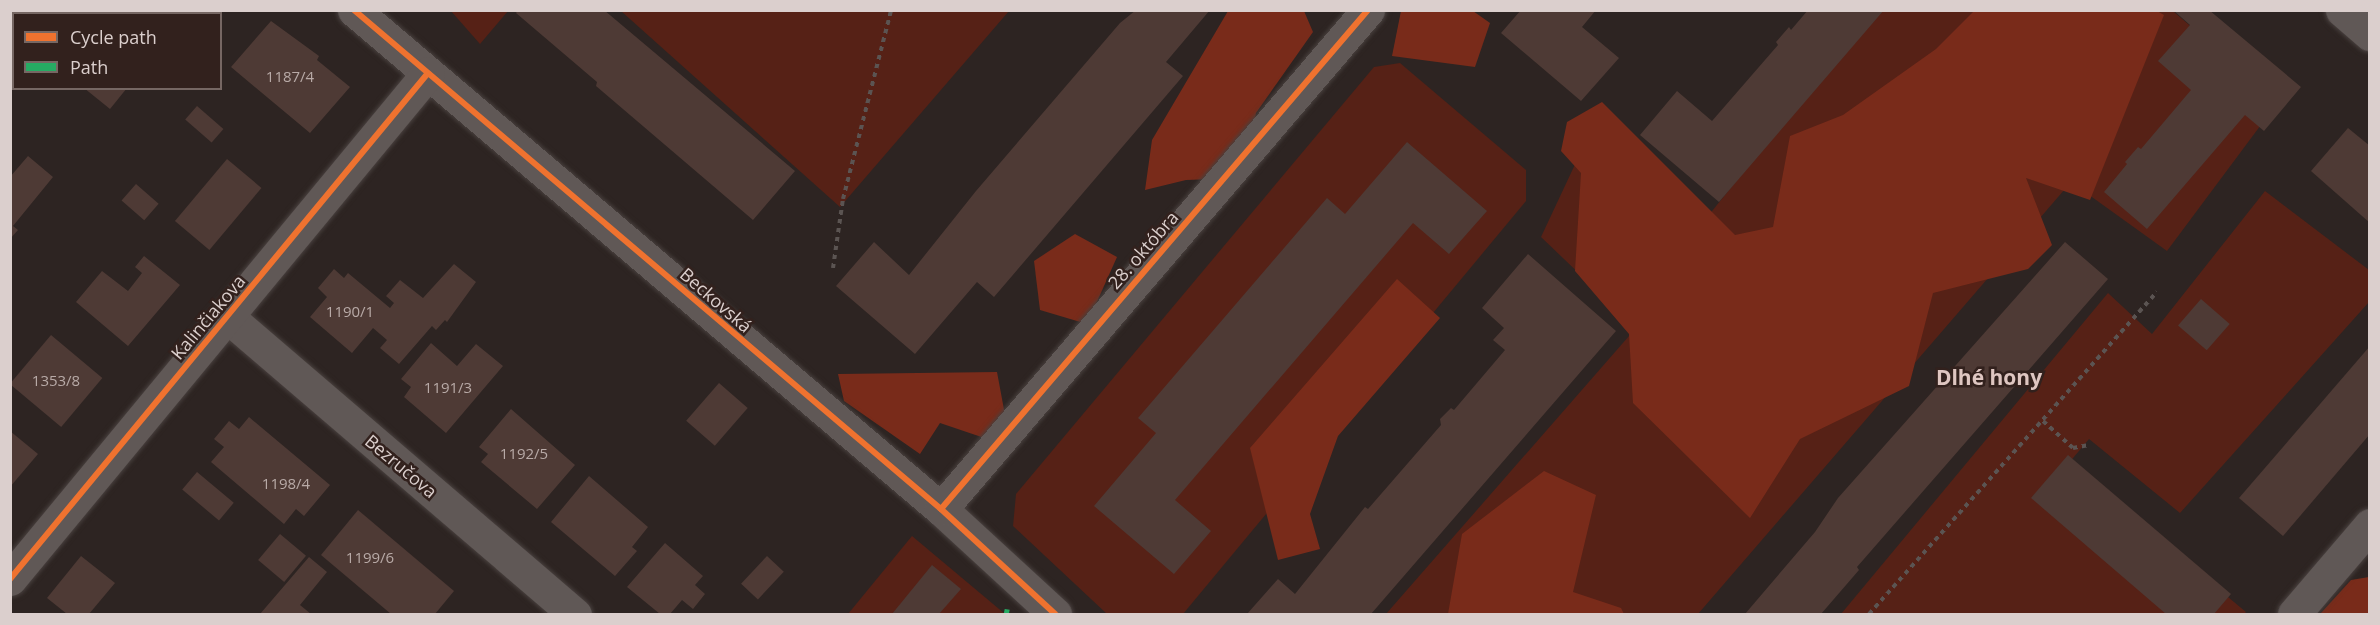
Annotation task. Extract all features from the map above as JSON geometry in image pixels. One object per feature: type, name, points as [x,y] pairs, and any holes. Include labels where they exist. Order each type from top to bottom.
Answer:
[{"type":"street","name":"Beckovská","points":[[354,10],[940,509],[1055,615]]},
{"type":"street","name":"28. októbra","points":[[940,509],[1368,10]]},
{"type":"street","points":[[2342,10],[2370,34]]},
{"type":"street","name":"Kalinčiakova","points":[[10,579],[428,73]]},
{"type":"street","name":"Bezručova","points":[[228,317],[575,615]]},
{"type":"street","points":[[2294,615],[2370,525]]},
{"type":"path","points":[[833,268],[843,199],[891,10]]},
{"type":"path","points":[[1869,615],[2157,292]]},
{"type":"path","points":[[2043,421],[2073,448],[2089,445]]},
{"type":"shaded area","points":[[1874,10],[2173,11],[2278,102],[2167,251],[2071,182],[1698,614],[1386,614],[1636,328],[1541,237],[1593,126],[1700,226]]},
{"type":"shaded area","points":[[451,11],[508,11],[480,44]]},
{"type":"shaded area","points":[[621,11],[1009,11],[840,207]]},
{"type":"shaded area","points":[[1228,11],[1304,11],[1313,32],[1256,113],[1246,178],[1186,180],[1145,190],[1152,140]]},
{"type":"shaded area","points":[[1401,11],[1473,11],[1490,23],[1475,67],[1392,56]]},
{"type":"shaded area","points":[[1974,11],[2157,11],[2164,15],[2090,200],[2026,178],[2052,245],[2028,269],[1933,293],[1909,386],[1800,439],[1750,518],[1633,403],[1629,334],[1575,271],[1581,173],[1561,151],[1567,122],[1602,102],[1735,235],[1773,227],[1790,136],[1843,115],[1936,49]]},
{"type":"shaded area","points":[[1400,63],[1526,170],[1526,201],[1183,614],[1107,614],[1013,526],[1016,494],[1374,67]]},
{"type":"shaded area","points":[[2265,191],[2369,270],[2369,302],[2180,513],[2089,439],[2068,464],[2246,612],[2244,614],[1841,614],[2108,293],[2152,334]]},
{"type":"shaded area","points":[[1075,234],[1117,257],[1087,324],[1040,310],[1034,261]]},
{"type":"shaded area","points":[[1397,279],[1440,318],[1338,436],[1310,514],[1320,549],[1278,560],[1250,448]]},
{"type":"shaded area","points":[[997,372],[1011,447],[940,423],[920,454],[844,401],[838,374]]},
{"type":"shaded area","points":[[1544,471],[1596,495],[1573,592],[1621,608],[1624,614],[1448,614],[1462,534]]},
{"type":"shaded area","points":[[912,536],[1005,614],[848,614]]},
{"type":"shaded area","points":[[2369,577],[2369,614],[2320,614],[2351,580]]},
{"type":"building","points":[[47,10],[103,10],[103,12],[47,12]]},
{"type":"building","points":[[518,10],[604,10],[795,171],[753,220],[596,86],[597,82],[516,13]]},
{"type":"building","points":[[1136,10],[1210,10],[1166,62],[1183,76],[994,297],[977,282],[915,354],[836,286],[874,242],[909,275],[976,191],[1120,23]]},
{"type":"building","points":[[1521,10],[1596,10],[1582,27],[1619,58],[1581,101],[1501,33]]},
{"type":"building","points":[[1808,10],[1884,10],[1719,202],[1640,135],[1677,91],[1712,121],[1778,45],[1776,42],[1789,27],[1791,30]]},
{"type":"building","points":[[2173,10],[2209,10],[2301,87],[2264,131],[2245,115],[2147,229],[2104,192],[2127,164],[2125,162],[2138,147],[2141,149],[2191,90],[2158,61],[2190,25]]},
{"type":"building","points":[[271,21],[319,56],[317,60],[350,87],[310,133],[231,67]]},
{"type":"building","points":[[86,90],[125,90],[110,109]]},
{"type":"building","points":[[197,106],[223,129],[212,143],[185,120]]},
{"type":"building","points":[[2348,128],[2370,146],[2370,223],[2311,171]]},
{"type":"building","points":[[1407,142],[1487,211],[1449,254],[1413,223],[1175,500],[1211,531],[1174,574],[1094,506],[1156,433],[1138,418],[1327,198],[1345,214]]},
{"type":"building","points":[[28,156],[53,177],[13,226],[18,230],[10,239],[10,177]]},
{"type":"building","points":[[227,159],[261,188],[209,250],[175,221]]},
{"type":"building","points":[[136,184],[159,204],[144,220],[122,201]]},
{"type":"building","points":[[2065,242],[2108,279],[1857,567],[1859,570],[1821,614],[1745,614],[1815,532],[1838,498]]},
{"type":"building","points":[[1528,254],[1616,331],[1371,614],[1247,614],[1278,579],[1295,594],[1365,507],[1368,509],[1441,425],[1440,419],[1451,408],[1454,410],[1505,350],[1493,340],[1504,328],[1482,308]]},
{"type":"building","points":[[144,256],[180,285],[128,346],[76,302],[102,271],[128,291],[142,273],[135,267]]},
{"type":"building","points":[[454,264],[476,282],[447,322],[445,320],[436,330],[432,326],[399,364],[380,348],[387,340],[373,328],[352,353],[310,317],[327,297],[318,288],[334,269],[344,278],[348,273],[390,308],[394,303],[386,296],[400,280],[423,298]]},
{"type":"building","points":[[2201,299],[2230,324],[2207,350],[2178,325]]},
{"type":"building","points":[[51,335],[102,378],[61,427],[10,384]]},
{"type":"building","points":[[431,343],[457,366],[476,344],[503,366],[446,433],[404,397],[411,387],[401,379]]},
{"type":"building","points":[[2370,346],[2370,434],[2283,536],[2239,498]]},
{"type":"building","points":[[719,383],[748,408],[715,446],[686,421]]},
{"type":"building","points":[[511,409],[575,465],[537,509],[481,462],[488,454],[479,447]]},
{"type":"building","points":[[249,417],[330,485],[304,516],[296,509],[284,524],[211,462],[224,447],[214,439],[229,421],[239,429]]},
{"type":"building","points":[[10,431],[38,454],[10,487]]},
{"type":"building","points":[[2068,455],[2231,594],[2214,614],[2166,614],[2031,498]]},
{"type":"building","points":[[197,472],[234,503],[219,520],[182,490]]},
{"type":"building","points":[[589,476],[648,527],[632,547],[637,551],[615,576],[551,522]]},
{"type":"building","points":[[358,510],[454,591],[435,614],[391,614],[321,555]]},
{"type":"building","points":[[280,534],[306,556],[284,582],[258,560]]},
{"type":"building","points":[[665,543],[703,576],[695,585],[705,594],[693,609],[682,600],[670,614],[660,614],[627,587]]},
{"type":"building","points":[[81,556],[115,583],[89,614],[67,614],[47,598]]},
{"type":"building","points":[[767,556],[784,572],[758,599],[741,584]]},
{"type":"building","points":[[309,557],[327,572],[300,605],[311,614],[260,614]]},
{"type":"building","points":[[932,565],[961,589],[939,614],[892,614]]},
{"type":"marked path","points":[[1006,614],[1007,609]]},
{"type":"cycle path","points":[[354,10],[941,509],[1055,614]]},
{"type":"cycle path","points":[[941,509],[1368,10]]},
{"type":"cycle path","points":[[10,579],[428,73]]},
{"type":"district","name":"Dlhé hony","points":[[1989,377]]}]
